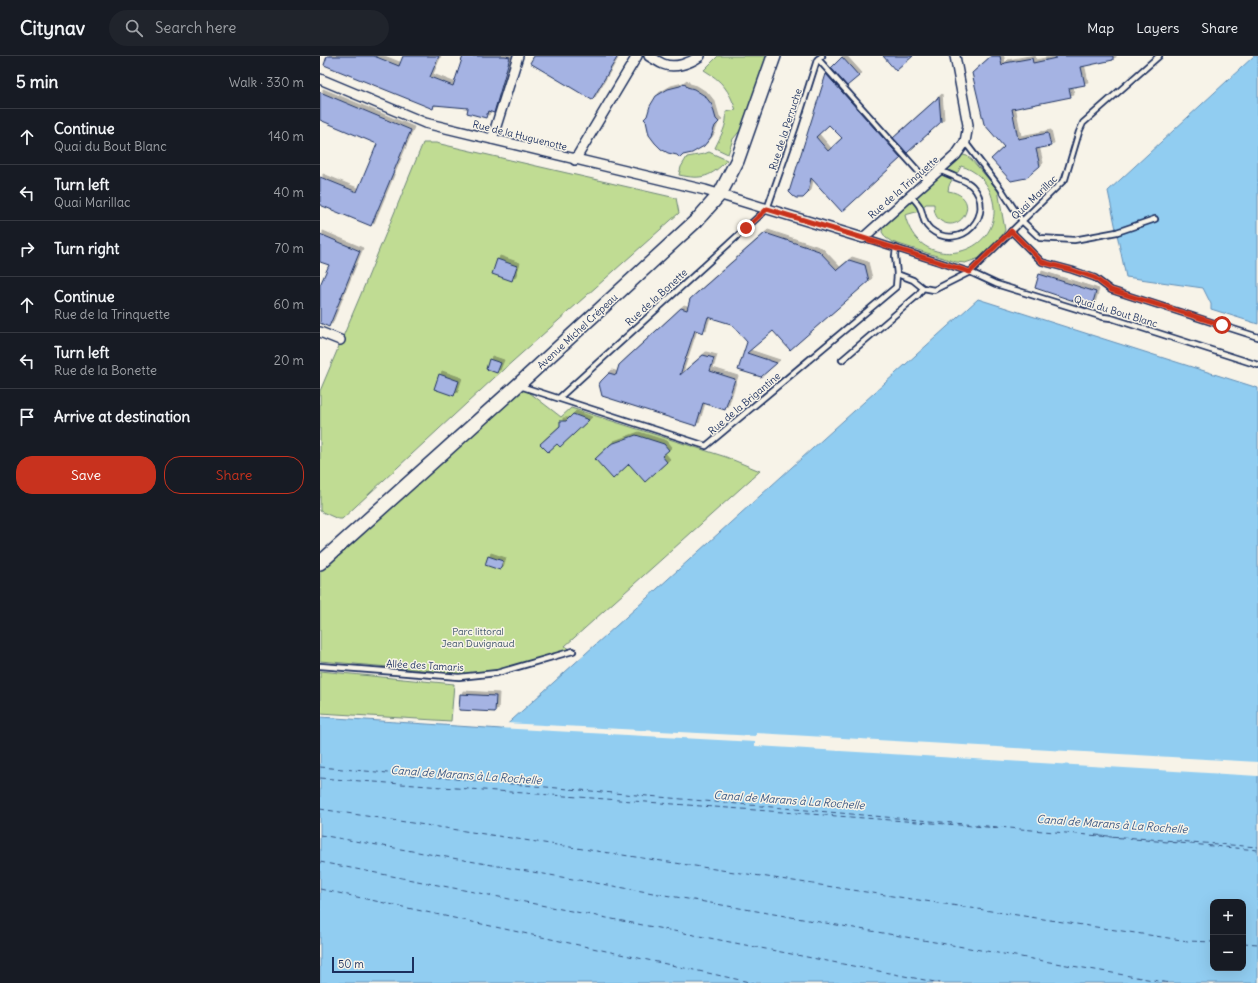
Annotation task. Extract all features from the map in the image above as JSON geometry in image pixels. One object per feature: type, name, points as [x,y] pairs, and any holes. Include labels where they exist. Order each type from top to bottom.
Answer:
[{"type":"street","points":[[492,140],[518,56]]},
{"type":"street","points":[[575,160],[638,56]]},
{"type":"street","points":[[649,56],[665,65],[679,66],[691,62],[700,56]]},
{"type":"street","name":"Avenue Michel Crépeau","points":[[320,563],[518,385],[697,220],[720,194],[737,161],[774,56]]},
{"type":"street","points":[[958,57],[968,125],[965,142]]},
{"type":"street","name":"Rue de la Huguenotte","points":[[320,79],[425,123],[720,194]]},
{"type":"street","name":"Rue de la Trinquette","points":[[863,238],[956,155],[965,142]]},
{"type":"street","points":[[720,194],[863,238]]},
{"type":"street","points":[[320,332],[340,340]]},
{"type":"lane","name":"Quai Marillac","points":[[923,288],[934,290],[970,272],[1065,179],[1078,132],[1083,123],[1159,56]]},
{"type":"lane","points":[[820,57],[927,180]]},
{"type":"lane","name":"Rue de la Perruche","points":[[767,209],[817,60],[820,57]]},
{"type":"lane","points":[[965,142],[1001,189],[1022,221],[1040,238],[1074,240],[1117,232],[1155,219]]},
{"type":"lane","points":[[910,196],[920,208],[923,220],[929,228],[937,234],[948,237],[958,236],[967,232],[975,224],[979,215],[980,202],[977,194],[972,186],[964,180],[939,170]]},
{"type":"lane","name":"Rue de la Bonette","points":[[559,398],[767,209]]},
{"type":"lane","name":"Quai du Bout Blanc","points":[[1011,231],[1042,262],[1095,278],[1111,290],[1258,337]]},
{"type":"lane","name":"Quai du Bout Blanc","points":[[863,238],[970,272],[996,284],[1103,317],[1112,318],[1258,365]]},
{"type":"lane","points":[[842,360],[918,295],[923,288],[913,280],[898,274],[895,256],[896,248]]},
{"type":"lane","name":"Rue de la Brigantine","points":[[518,385],[706,446],[896,287],[898,274]]},
{"type":"lane","name":"Allée des Tamaris","points":[[320,666],[459,677],[497,673],[573,651]]},
{"type":"green space","points":[[718,56],[768,56],[743,127],[733,139],[728,154],[715,148],[725,126],[726,112],[736,110],[728,91],[716,78],[704,70]]},
{"type":"green space","points":[[423,143],[436,143],[676,198],[679,213],[494,378],[342,519],[338,519],[320,511],[320,391]]},
{"type":"green space","points":[[709,152],[727,160],[711,174],[706,176],[694,177],[679,175],[681,167],[687,157]]},
{"type":"green space","points":[[963,155],[972,160],[998,190],[1005,230],[1001,238],[980,258],[965,263],[956,262],[892,242],[886,238],[882,232],[886,221],[958,157]],"holes":[[[961,166],[971,170],[983,180],[991,194],[994,215],[989,231],[977,244],[962,251],[944,252],[928,247],[914,235],[905,215],[916,212],[926,204],[934,204],[935,214],[941,221],[949,224],[956,223],[962,219],[966,213],[967,206],[965,200],[959,194],[948,191],[951,181]]]},
{"type":"green space","name":"Parc littoral Jean Duvignaud","points":[[518,385],[531,389],[530,393],[561,417],[571,408],[726,457],[760,471],[565,646],[573,651],[497,673],[434,676],[434,671],[320,661],[320,563]]},
{"type":"green space","points":[[320,671],[454,684],[451,721],[320,713]]},
{"type":"water","points":[[1254,56],[1258,56],[1258,324],[1211,309],[1211,304],[1203,288],[1126,277],[1108,191]]},
{"type":"water","name":"Canal de Marans à La Rochelle","points":[[978,299],[1258,388],[1258,983],[320,983],[320,717],[502,729]]},
{"type":"pier","points":[[505,723],[756,736],[756,733],[1258,762],[1258,776],[755,746],[755,742],[498,728],[498,726],[501,727]]},
{"type":"building","points":[[327,56],[374,56],[399,66],[403,56],[439,56],[430,77],[453,86],[463,56],[510,57],[494,113],[488,111],[486,118],[467,113],[468,108],[434,105],[433,109],[324,65]]},
{"type":"building","points":[[534,56],[618,56],[592,100],[530,63]]},
{"type":"building","points":[[883,56],[913,56],[896,71]]},
{"type":"building","points":[[991,56],[1000,56],[1002,66],[1005,63],[1032,58],[1033,63],[1056,58],[1056,56],[1113,56],[1113,60],[1081,67],[1085,85],[1069,88],[1071,97],[1012,109],[1018,139],[1048,133],[1051,146],[1036,149],[1040,166],[1026,178],[1011,181],[991,159],[1004,147],[984,124],[972,73]]},
{"type":"building","points":[[842,57],[859,76],[847,86],[831,68]]},
{"type":"building","points":[[826,74],[901,158],[842,212],[811,178],[808,193],[803,198],[796,198],[789,192]],"holes":[[[829,125],[842,138],[828,151],[816,137]]]},
{"type":"building","points":[[684,83],[687,87],[694,89],[705,96],[712,105],[716,119],[719,122],[715,126],[711,137],[704,146],[692,153],[683,155],[680,158],[677,155],[668,153],[661,149],[655,143],[649,135],[646,121],[644,119],[647,116],[650,106],[656,96],[668,89],[680,86]]},
{"type":"building","points":[[320,92],[411,130],[371,226],[320,205],[320,177],[357,192],[377,144],[320,120]]},
{"type":"building","points":[[939,97],[941,122],[907,153],[893,138]]},
{"type":"building","points":[[765,233],[819,251],[837,270],[849,260],[865,265],[869,281],[790,350],[773,331],[747,353],[777,363],[761,377],[738,370],[747,342],[731,324],[708,317],[703,333],[695,330],[680,375],[703,355],[714,358],[710,371],[735,379],[725,410],[703,403],[696,426],[602,396],[599,384],[609,373],[616,375],[619,365],[681,308],[687,310],[690,299]]},
{"type":"building","points":[[320,234],[360,251],[329,327],[320,323],[320,285],[329,265],[320,262]]},
{"type":"building","points":[[497,259],[517,266],[512,281],[492,274]]},
{"type":"building","points":[[1039,274],[1096,292],[1091,309],[1079,305],[1080,303],[1035,288]]},
{"type":"building","points":[[489,359],[501,363],[497,373],[486,369]]},
{"type":"building","points":[[439,374],[459,381],[454,396],[434,389]]},
{"type":"building","points":[[573,414],[589,420],[560,447],[557,444],[548,452],[540,444],[560,426],[560,421],[566,421]]},
{"type":"building","points":[[636,435],[664,444],[669,450],[662,456],[667,462],[645,482],[629,464],[613,479],[595,459],[611,444]]},
{"type":"building","points":[[488,556],[503,561],[500,570],[485,565]]},
{"type":"building","points":[[460,694],[496,696],[495,712],[459,710]]},
{"type":"ferry route","points":[[320,767],[1258,850]]},
{"type":"ferry route","points":[[320,778],[1000,828]]},
{"type":"ferry route","points":[[320,809],[1188,941],[1210,942]]},
{"type":"ferry route","points":[[320,835],[1170,983]]},
{"type":"ferry route","points":[[1095,835],[1258,847]]},
{"type":"ferry route","points":[[320,862],[940,983]]},
{"type":"ferry route","points":[[320,889],[754,983]]},
{"type":"ferry route","points":[[1246,943],[1258,944]]},
{"type":"route","points":[[746,228],[767,209],[970,272],[1011,231],[1042,262],[1095,278],[1111,290],[1222,325]]}]
